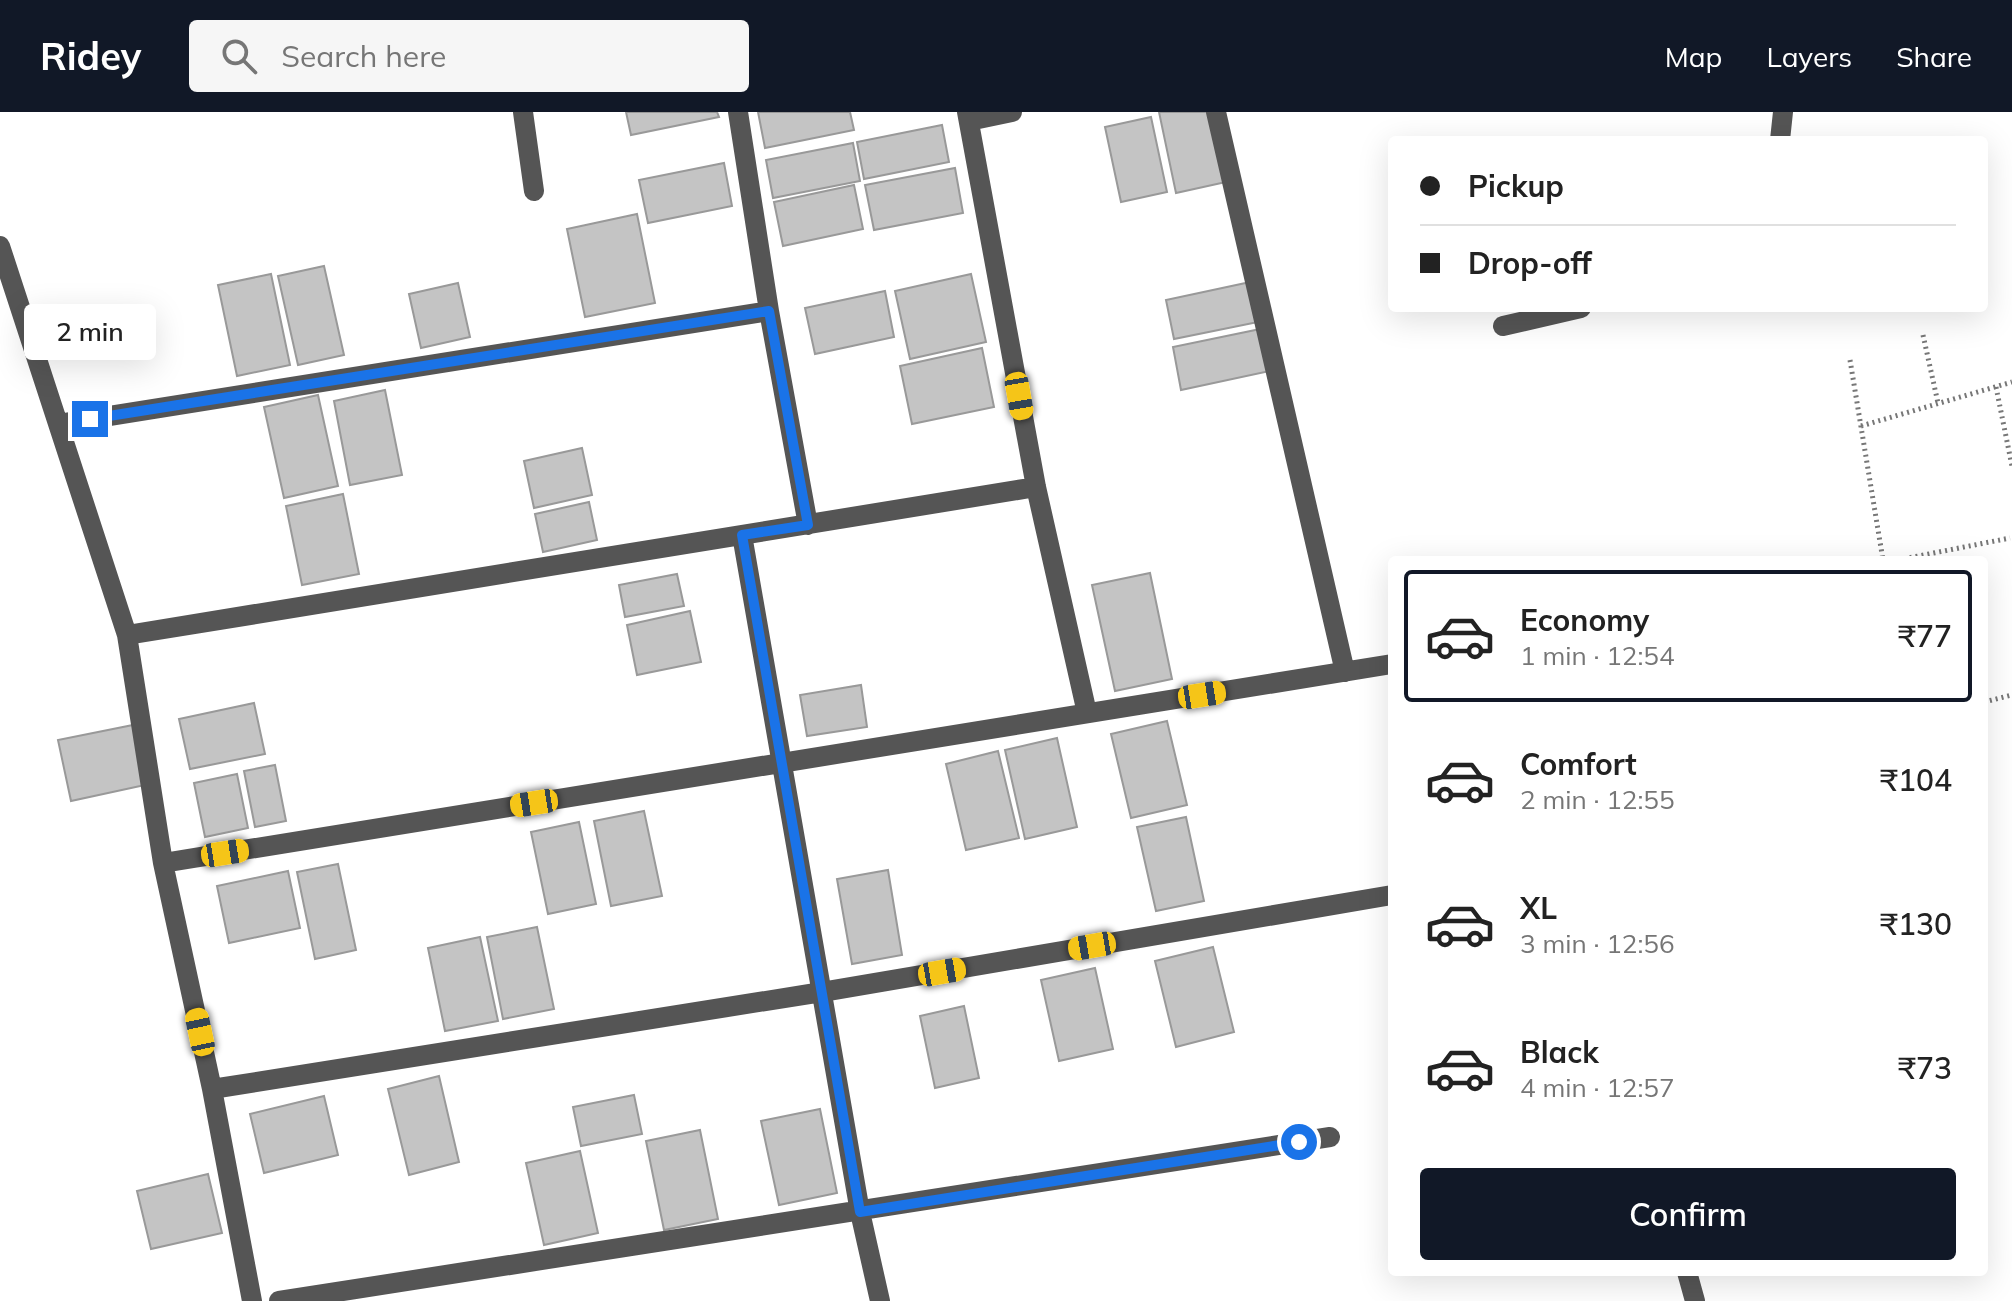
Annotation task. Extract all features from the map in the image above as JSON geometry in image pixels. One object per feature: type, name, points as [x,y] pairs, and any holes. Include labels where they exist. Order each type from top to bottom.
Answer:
[{"type":"street","points":[[523,112],[534,191]]},
{"type":"street","points":[[738,112],[769,311],[808,525]]},
{"type":"street","points":[[1012,112],[968,116],[1036,487],[1087,713]]},
{"type":"street","points":[[1216,112],[1345,672]]},
{"type":"street","points":[[1780,136],[1783,112]]},
{"type":"street","points":[[0,246],[127,635],[163,863],[212,1089],[252,1301]]},
{"type":"street","points":[[59,424],[769,311]]},
{"type":"street","points":[[1503,326],[1564,312]]},
{"type":"street","points":[[127,635],[1036,487]]},
{"type":"street","points":[[742,535],[860,1212],[880,1301]]},
{"type":"street","points":[[163,863],[1388,665]]},
{"type":"street","points":[[212,1089],[822,992],[1388,896]]},
{"type":"street","points":[[279,1301],[1330,1137]]},
{"type":"street","points":[[1688,1276],[1695,1301]]},
{"type":"path","points":[[1923,335],[1938,403]]},
{"type":"path","points":[[1850,360],[1882,556]]},
{"type":"path","points":[[1861,426],[2012,382]]},
{"type":"path","points":[[1996,387],[2012,466]]},
{"type":"path","points":[[1921,556],[2011,540],[2012,527]]},
{"type":"path","points":[[1988,701],[2012,695]]},
{"type":"building","points":[[626,112],[717,112],[719,117],[631,135]]},
{"type":"building","points":[[758,112],[850,112],[854,130],[765,148]]},
{"type":"building","points":[[1159,112],[1211,112],[1226,182],[1176,193]]},
{"type":"building","points":[[1151,117],[1167,192],[1121,202],[1105,127]]},
{"type":"building","points":[[942,125],[949,162],[864,179],[857,142]]},
{"type":"building","points":[[853,143],[860,181],[773,198],[766,160]]},
{"type":"building","points":[[724,163],[732,206],[648,223],[639,180]]},
{"type":"building","points":[[955,168],[963,213],[874,230],[865,185]]},
{"type":"building","points":[[854,185],[863,229],[783,246],[774,202]]},
{"type":"building","points":[[637,214],[655,303],[585,317],[567,229]]},
{"type":"building","points":[[324,266],[344,355],[298,365],[278,276]]},
{"type":"building","points":[[271,274],[290,365],[237,376],[218,285]]},
{"type":"building","points":[[971,274],[986,342],[910,359],[895,291]]},
{"type":"building","points":[[1255,281],[1263,321],[1174,339],[1166,300]]},
{"type":"building","points":[[458,283],[470,337],[421,348],[409,294]]},
{"type":"building","points":[[885,291],[894,337],[815,354],[805,308]]},
{"type":"building","points":[[1270,327],[1279,369],[1181,390],[1173,347]]},
{"type":"building","points":[[982,348],[994,407],[912,424],[900,366]]},
{"type":"building","points":[[385,390],[402,475],[350,485],[334,401]]},
{"type":"building","points":[[318,395],[338,486],[284,498],[264,407]]},
{"type":"building","points":[[582,448],[592,495],[534,508],[524,461]]},
{"type":"building","points":[[343,494],[359,574],[302,585],[286,506]]},
{"type":"building","points":[[589,502],[597,540],[543,552],[535,514]]},
{"type":"building","points":[[1150,573],[1172,679],[1115,691],[1092,585]]},
{"type":"building","points":[[677,574],[684,606],[625,617],[619,585]]},
{"type":"building","points":[[690,611],[701,662],[637,675],[627,625]]},
{"type":"building","points":[[861,685],[867,727],[807,736],[800,695]]},
{"type":"building","points":[[254,703],[265,754],[190,769],[179,719]]},
{"type":"building","points":[[1167,721],[1187,805],[1131,818],[1111,734]]},
{"type":"building","points":[[133,725],[145,785],[71,801],[58,740]]},
{"type":"building","points":[[1057,738],[1077,827],[1025,839],[1005,750]]},
{"type":"building","points":[[998,751],[1019,838],[966,850],[946,764]]},
{"type":"building","points":[[275,765],[286,821],[255,827],[244,771]]},
{"type":"building","points":[[237,774],[248,828],[205,837],[194,783]]},
{"type":"building","points":[[644,811],[662,896],[611,906],[594,821]]},
{"type":"building","points":[[1186,817],[1204,901],[1156,911],[1137,827]]},
{"type":"building","points":[[579,822],[596,904],[548,914],[531,832]]},
{"type":"building","points":[[338,864],[356,950],[315,959],[297,872]]},
{"type":"building","points":[[888,870],[902,955],[852,964],[837,879]]},
{"type":"building","points":[[288,871],[300,928],[229,943],[217,886]]},
{"type":"building","points":[[537,927],[554,1009],[503,1019],[487,937]]},
{"type":"building","points":[[480,937],[498,1021],[445,1031],[428,948]]},
{"type":"building","points":[[1213,947],[1234,1032],[1176,1047],[1155,961]]},
{"type":"building","points":[[1095,968],[1113,1049],[1059,1061],[1041,980]]},
{"type":"building","points":[[964,1006],[979,1078],[935,1088],[920,1016]]},
{"type":"building","points":[[439,1076],[459,1162],[409,1175],[388,1089]]},
{"type":"building","points":[[634,1095],[642,1134],[581,1146],[573,1107]]},
{"type":"building","points":[[324,1096],[338,1155],[264,1173],[250,1114]]},
{"type":"building","points":[[820,1109],[837,1193],[779,1205],[761,1121]]},
{"type":"building","points":[[700,1130],[718,1219],[664,1230],[646,1141]]},
{"type":"building","points":[[580,1151],[598,1233],[544,1245],[526,1163]]},
{"type":"building","points":[[208,1174],[222,1233],[151,1249],[137,1191]]},
{"type":"route","points":[[90,419],[769,311],[808,525],[742,535],[860,1212],[1299,1142]]}]
